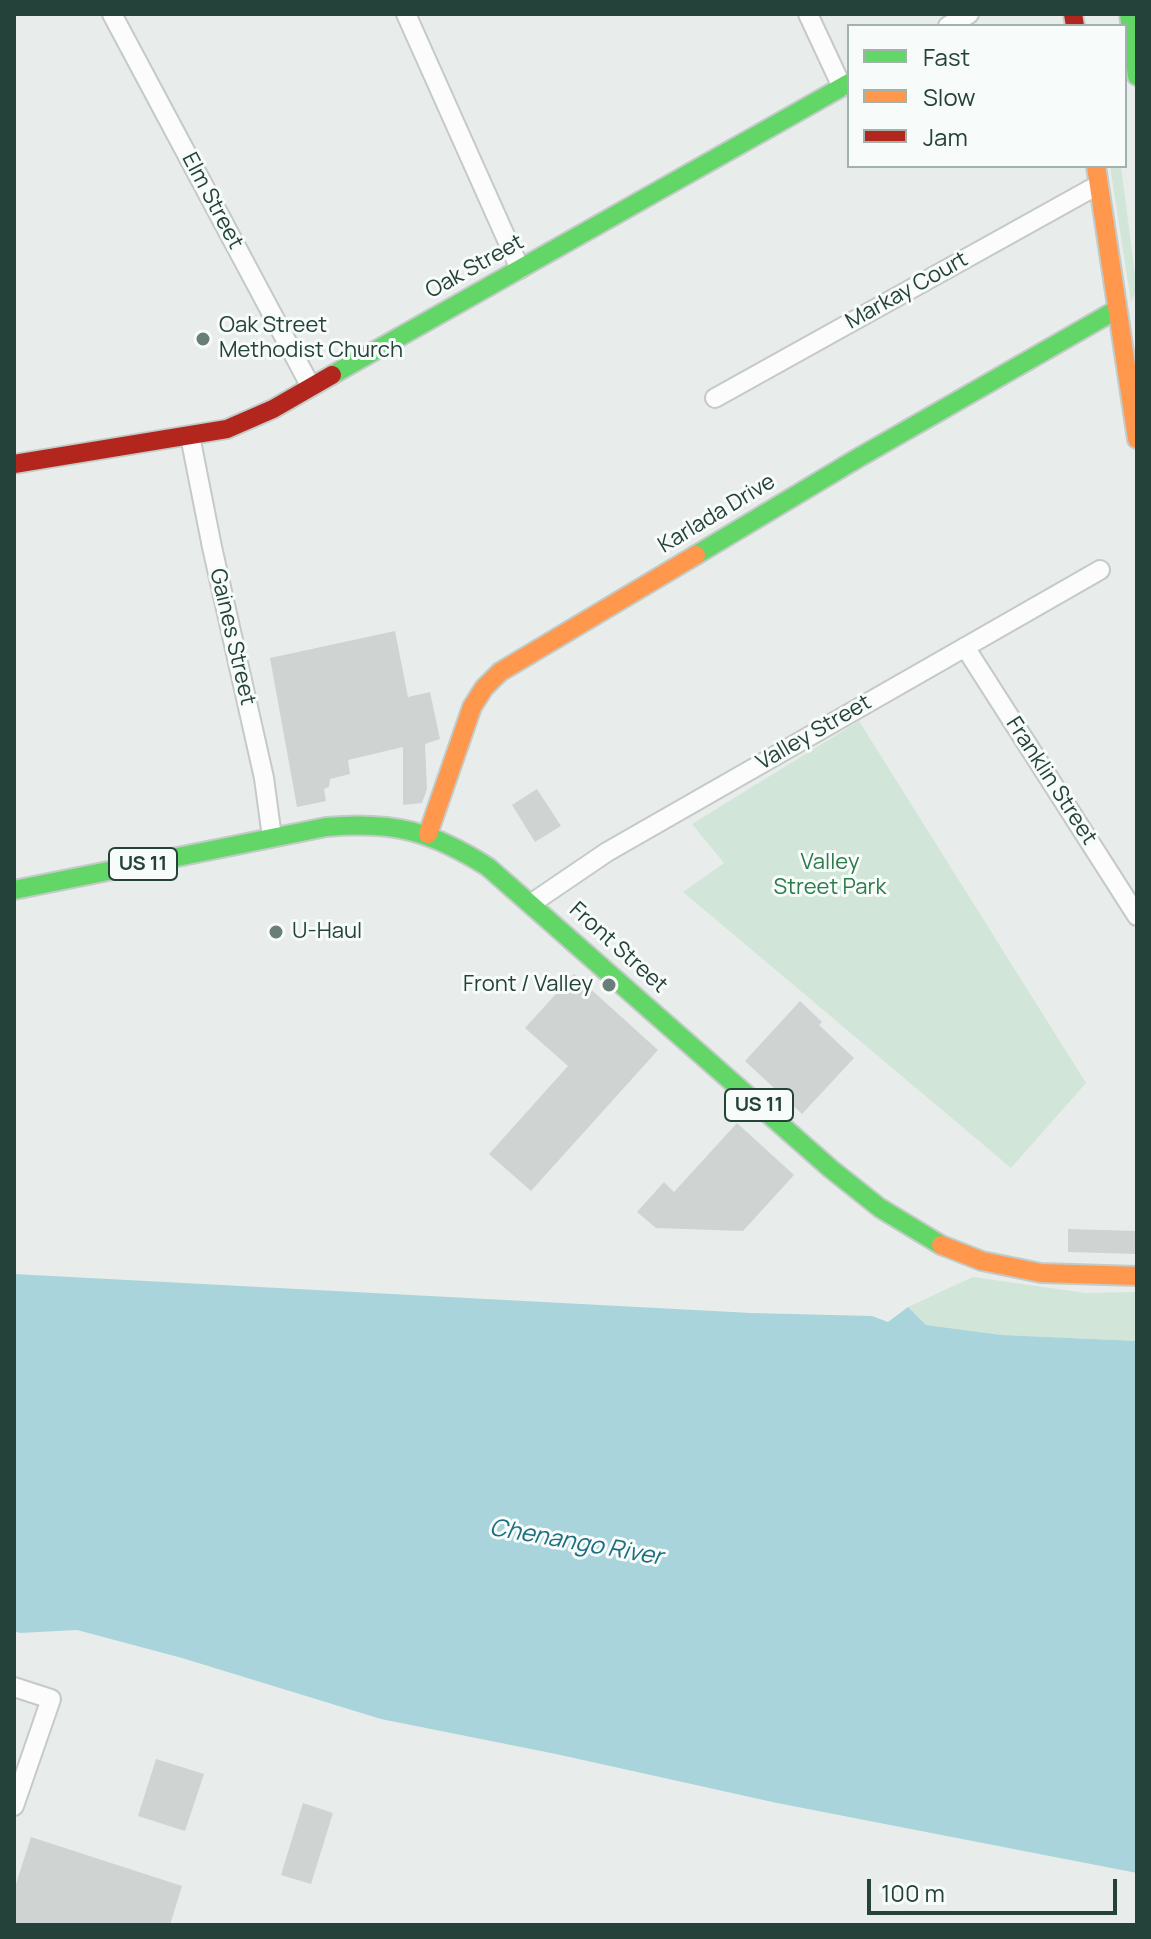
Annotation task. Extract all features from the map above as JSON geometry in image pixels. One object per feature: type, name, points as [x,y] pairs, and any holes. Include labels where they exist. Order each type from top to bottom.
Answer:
[{"type":"main road","points":[[1129,14],[1137,76]]},
{"type":"main road","name":"Oak Street","points":[[14,464],[227,429],[273,409],[845,85]]},
{"type":"main road","points":[[1097,176],[1137,439]]},
{"type":"main road","name":"Karlada Drive","points":[[428,834],[472,707],[484,688],[500,672],[858,458],[1116,310]]},
{"type":"main road","name":"Front Street","points":[[14,890],[326,827],[359,824],[393,826],[428,834],[477,859],[532,903],[831,1169],[880,1208],[936,1243],[982,1261],[1041,1273],[1137,1276]]},
{"type":"street","name":"Elm Street","points":[[112,14],[311,387]]},
{"type":"street","points":[[406,14],[520,269]]},
{"type":"street","points":[[808,14],[845,85]]},
{"type":"street","points":[[952,24],[969,14]]},
{"type":"street","name":"Markay Court","points":[[715,398],[1097,176]]},
{"type":"street","name":"Gaines Street","points":[[190,436],[264,778],[272,837]]},
{"type":"street","name":"Valley Street","points":[[532,903],[607,852],[1100,570]]},
{"type":"street","name":"Franklin Street","points":[[965,647],[1137,916]]},
{"type":"street","points":[[14,1687],[51,1699],[14,1806]]},
{"type":"green space","points":[[1110,168],[1121,168],[1137,290],[1131,302]]},
{"type":"green space","name":"Valley Street Park","points":[[859,721],[1086,1083],[1011,1168],[683,892],[724,863],[692,824]]},
{"type":"green space","points":[[973,1277],[1086,1293],[1137,1292],[1137,1341],[1002,1335],[926,1325],[908,1307]]},
{"type":"water","name":"Chenango River","points":[[14,1274],[751,1313],[872,1316],[888,1322],[908,1307],[926,1325],[1002,1335],[1137,1341],[1137,1873],[777,1803],[381,1719],[182,1658],[77,1630],[14,1631]]},
{"type":"building","points":[[395,631],[408,697],[430,692],[440,739],[425,744],[427,789],[422,803],[403,805],[403,747],[348,760],[350,774],[330,779],[329,787],[324,789],[326,801],[297,807],[270,658]]},
{"type":"building","points":[[537,789],[561,826],[535,842],[512,805]]},
{"type":"building","points":[[574,974],[658,1050],[531,1191],[489,1154],[568,1066],[525,1028]]},
{"type":"building","points":[[800,1001],[822,1022],[819,1025],[854,1058],[802,1114],[745,1061]]},
{"type":"building","points":[[737,1123],[794,1175],[743,1231],[656,1228],[637,1212],[664,1182],[674,1192]]},
{"type":"building","points":[[1068,1229],[1137,1231],[1137,1254],[1068,1252]]},
{"type":"building","points":[[156,1759],[204,1774],[185,1831],[138,1816]]},
{"type":"building","points":[[303,1803],[333,1813],[311,1884],[281,1875]]},
{"type":"building","points":[[31,1837],[182,1886],[170,1925],[14,1925],[14,1890]]},
{"type":"traffic: fast","points":[[1129,14],[1137,76]]},
{"type":"traffic: fast","points":[[332,375],[847,84]]},
{"type":"traffic: fast","points":[[696,555],[1116,310]]},
{"type":"traffic: fast","points":[[14,890],[326,827],[372,826],[430,837],[488,867],[831,1169],[880,1208],[941,1245]]},
{"type":"traffic: slow","points":[[1096,168],[1137,439]]},
{"type":"traffic: slow","points":[[428,834],[472,707],[484,688],[500,672],[696,555]]},
{"type":"traffic: slow","points":[[941,1245],[982,1261],[1041,1273],[1137,1276]]},
{"type":"traffic: jam","points":[[1073,14],[1075,24]]},
{"type":"traffic: jam","points":[[14,464],[227,429],[273,409],[332,375]]},
{"type":"place","name":"Oak Street Methodist Church","points":[[203,339]]},
{"type":"place","name":"U-Haul","points":[[276,932]]},
{"type":"place","name":"Front / Valley","points":[[609,985]]}]
